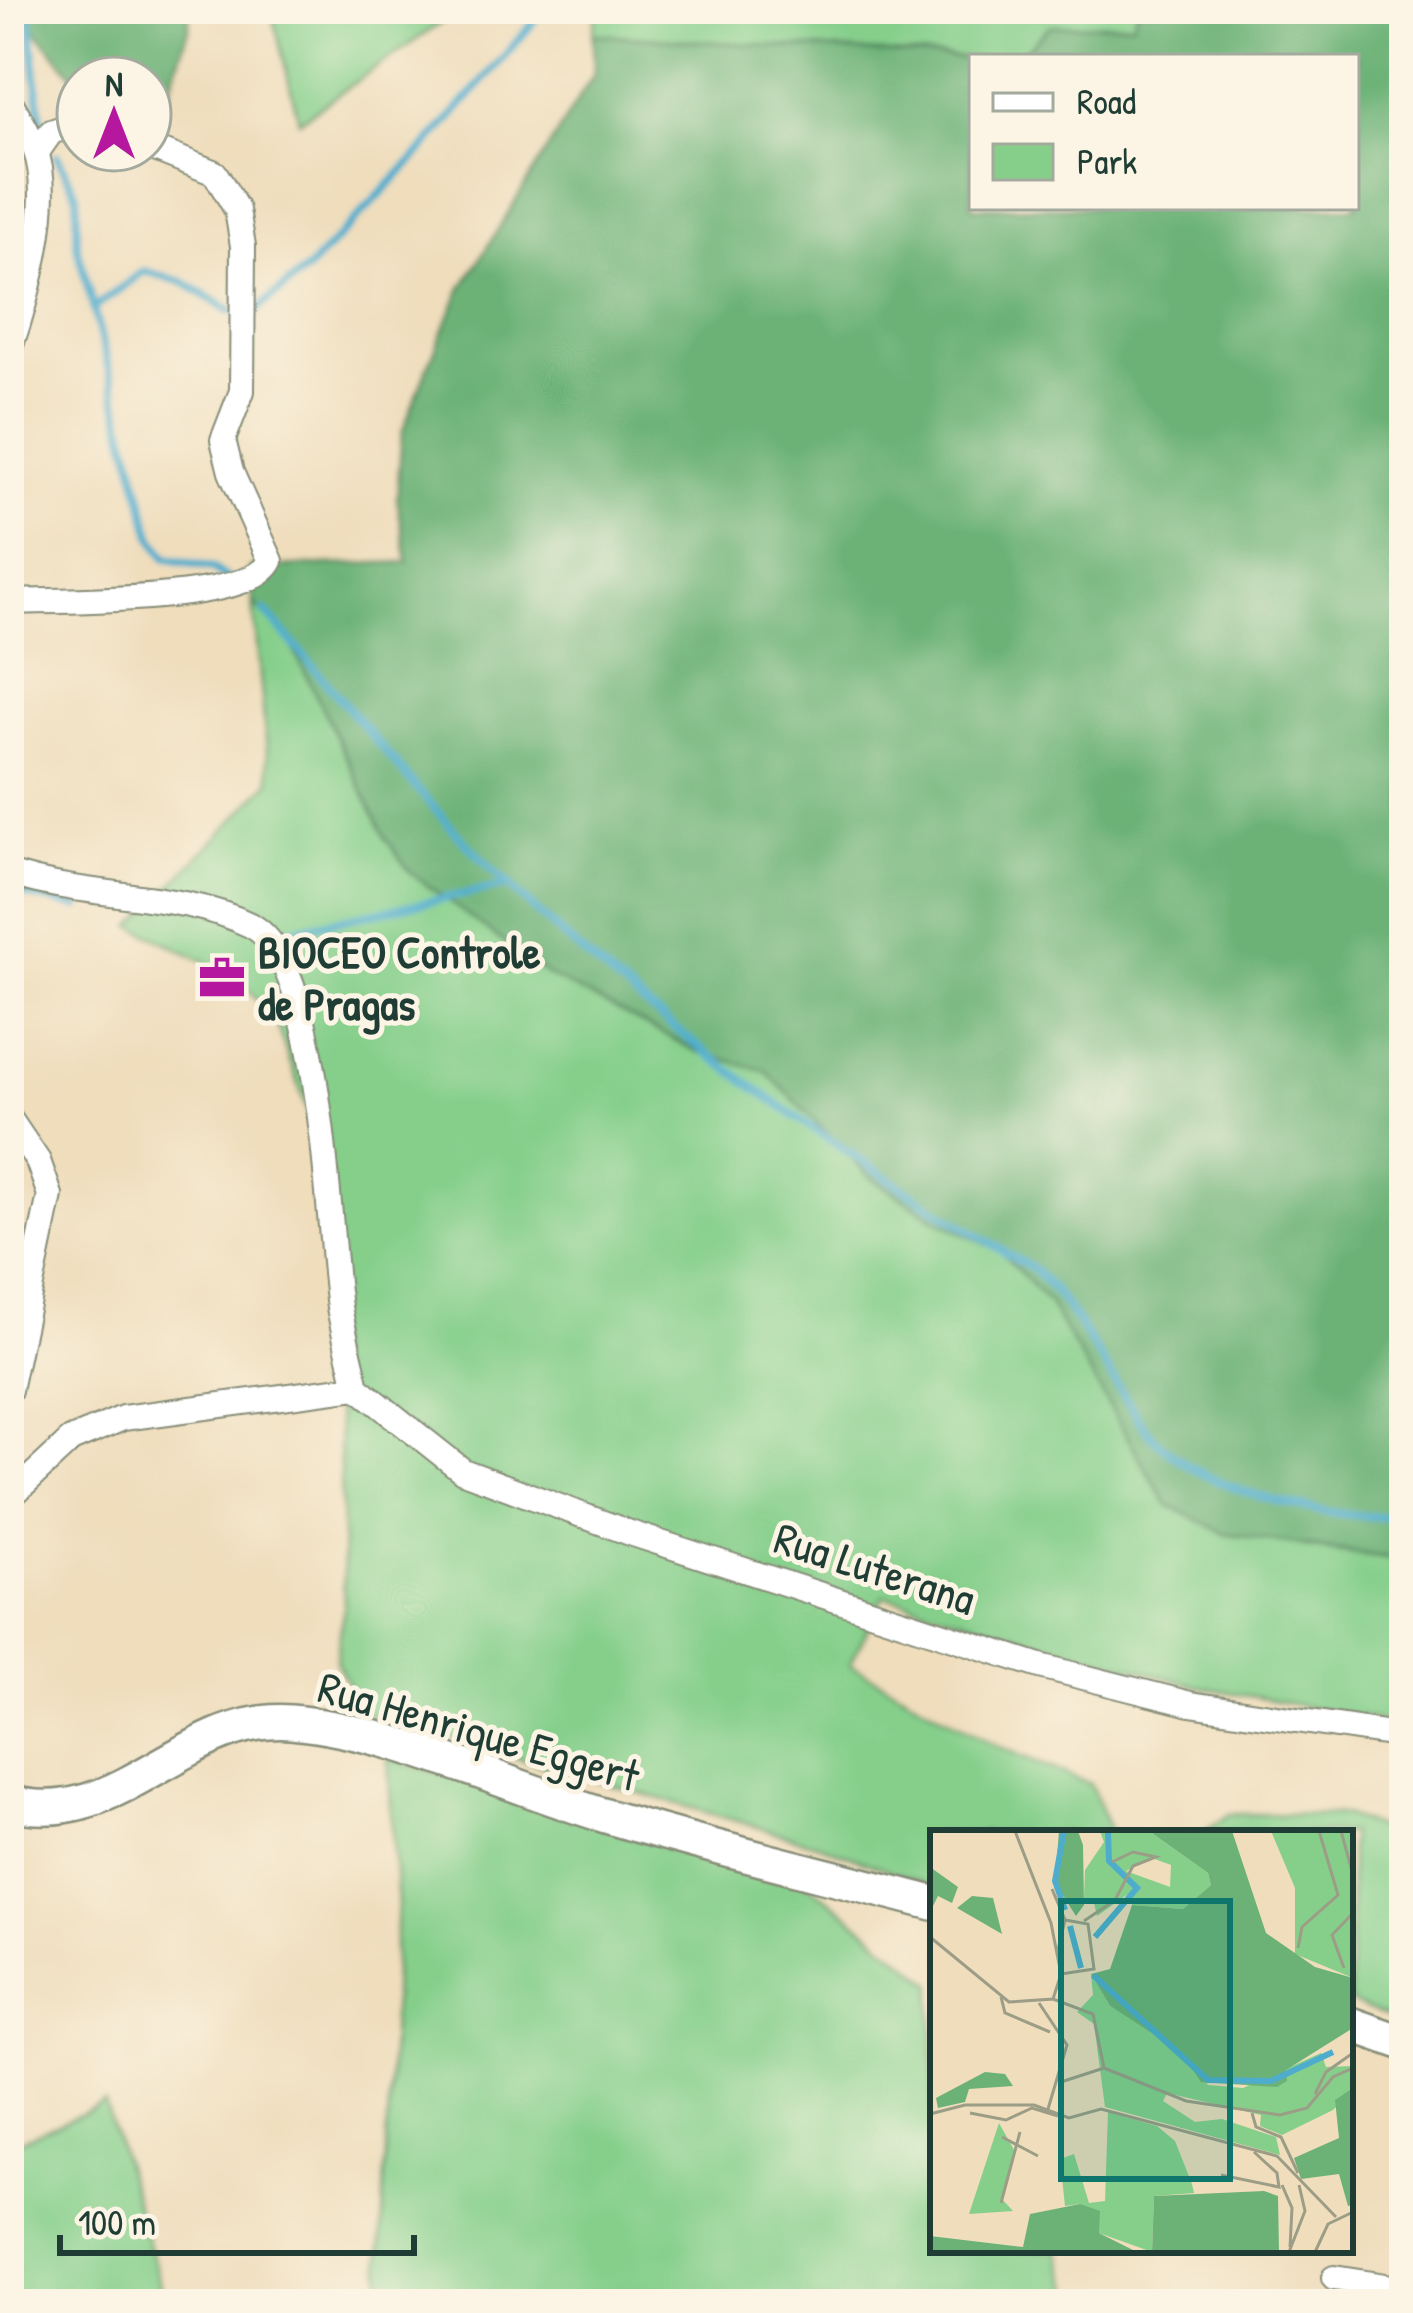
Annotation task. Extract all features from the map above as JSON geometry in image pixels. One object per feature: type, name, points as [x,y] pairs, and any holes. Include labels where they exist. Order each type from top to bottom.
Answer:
[{"type":"street","points":[[9,99],[37,152],[35,261],[9,351]]},
{"type":"street","points":[[37,152],[54,131]]},
{"type":"street","points":[[9,602],[169,595],[255,580],[272,561],[231,472],[223,440],[242,392],[243,246],[237,210],[215,173],[174,157]]},
{"type":"street","points":[[9,873],[187,907],[251,925],[271,941],[290,990],[324,1119],[339,1306],[357,1387],[110,1422],[71,1440],[9,1498]]},
{"type":"street","points":[[9,1118],[38,1161],[50,1195],[9,1390]]},
{"type":"street","name":"Rua Luterana","points":[[357,1387],[464,1471],[630,1533],[1061,1671],[1190,1704],[1404,1736]]},
{"type":"street","name":"Rua Henrique Eggert","points":[[9,1802],[70,1809],[239,1730],[284,1721],[334,1727],[608,1817],[930,1902]]},
{"type":"street","points":[[1353,2025],[1404,2043]]},
{"type":"street","points":[[1334,2278],[1404,2289]]},
{"type":"green space","points":[[17,9],[189,9],[189,29],[174,75],[174,54],[55,54]]},
{"type":"green space","points":[[271,9],[461,9],[299,121]]},
{"type":"green space","points":[[598,9],[1138,9],[1134,23],[1050,26],[1022,54],[969,54],[969,59],[593,34]]},
{"type":"green space","points":[[1138,9],[1404,9],[1404,1560],[1224,1533],[1167,1504],[1049,1304],[1001,1251],[940,1222],[868,1175],[766,1071],[699,1052],[549,976],[411,873],[386,839],[291,643],[253,602],[251,568],[408,562],[397,498],[402,433],[462,288],[594,74],[593,34],[969,59],[969,210],[1359,210],[1359,54],[1022,54],[1050,26],[1133,23]]},
{"type":"green space","points":[[253,602],[291,643],[386,838],[411,873],[549,976],[699,1052],[766,1071],[868,1175],[940,1222],[1001,1251],[1306,1547],[1404,1560],[1404,1725],[1196,1686],[884,1596],[850,1664],[1000,1747],[1090,1784],[1110,1830],[930,1830],[930,1886],[820,1845],[363,1713],[336,1661],[344,1606],[340,1461],[328,1258],[309,1112],[275,1021],[238,978],[133,926],[270,782]]},
{"type":"green space","points":[[388,1758],[799,1876],[930,1981],[930,2253],[1060,2253],[1078,2304],[379,2304],[397,1905]]},
{"type":"green space","points":[[1229,1814],[1345,1815],[1404,1838],[1404,2025],[1353,2004],[1353,1830],[1207,1830]]},
{"type":"green space","points":[[105,2104],[167,2304],[9,2304],[9,2145]]},
{"type":"waterway","points":[[29,9],[41,120]]},
{"type":"waterway","points":[[253,313],[309,268],[426,147],[545,9]]},
{"type":"waterway","points":[[66,174],[77,195],[77,246],[152,536],[166,558],[212,568],[229,580]]},
{"type":"waterway","points":[[93,309],[144,271],[183,282],[231,311]]},
{"type":"waterway","points":[[265,611],[468,845],[598,966],[810,1127],[1034,1270],[1065,1305],[1141,1422],[1163,1447],[1191,1467],[1260,1497],[1336,1513],[1404,1517]]},
{"type":"waterway","points":[[279,932],[510,885]]},
{"type":"waterway","points":[[9,890],[78,907]]},
{"type":"place","name":"BIOCEO Controle de Pragas","points":[[222,978]]}]
